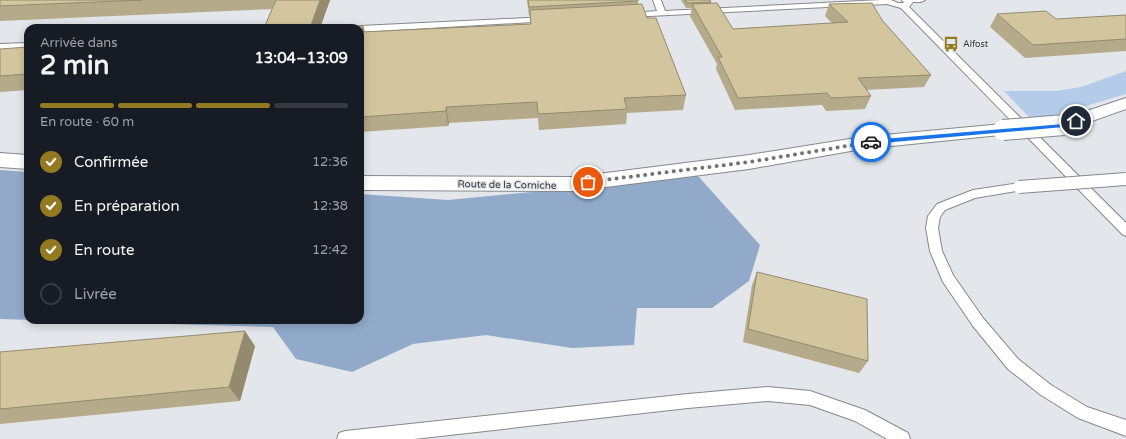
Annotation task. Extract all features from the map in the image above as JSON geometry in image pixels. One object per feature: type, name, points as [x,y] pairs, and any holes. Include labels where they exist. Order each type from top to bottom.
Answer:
[{"type":"street","name":"Route de la Corniche","points":[[364,183],[574,184],[749,162],[862,143],[1064,125],[1126,103]]},
{"type":"street","points":[[0,160],[24,162]]},
{"type":"lane","points":[[657,0],[662,13]]},
{"type":"lane","points":[[622,15],[889,1],[893,4],[921,0]]},
{"type":"lane","points":[[905,2],[1126,230]]},
{"type":"lane","points":[[364,29],[559,18]]},
{"type":"lane","points":[[0,47],[24,46]]},
{"type":"lane","points":[[1126,178],[1019,187],[973,194],[941,207],[934,216],[932,228],[936,252],[948,278],[978,322],[1014,364],[1046,390],[1083,413],[1126,428]]},
{"type":"lane","points":[[345,439],[688,401],[768,394],[810,398],[859,415],[902,439]]},
{"type":"shaded area","points":[[1126,71],[1126,94],[1042,119],[1032,120],[1004,91],[1056,91],[1081,87]]},
{"type":"shaded area","points":[[0,170],[24,172],[24,320],[0,319]]},
{"type":"shaded area","points":[[698,176],[760,245],[749,281],[712,308],[637,308],[634,345],[572,348],[486,335],[413,344],[352,372],[296,359],[273,327],[171,324],[364,324],[364,194],[448,200]]},
{"type":"building","points":[[0,0],[142,0],[0,6]]},
{"type":"building","points":[[276,0],[320,0],[311,24],[266,24]]},
{"type":"building","points":[[528,0],[638,0],[638,1],[529,7]]},
{"type":"building","points":[[685,0],[710,0],[711,2],[687,3]]},
{"type":"building","points":[[717,3],[733,29],[848,22],[829,4],[872,3],[882,20],[931,75],[858,78],[871,96],[831,98],[827,93],[738,98],[718,57],[722,57],[692,4]]},
{"type":"building","points":[[642,4],[647,18],[656,18],[686,95],[624,98],[627,109],[538,114],[537,102],[446,107],[446,111],[364,117],[364,32],[531,24],[530,10]]},
{"type":"building","points":[[1046,11],[1056,19],[1126,15],[1126,39],[1033,45],[997,14]]},
{"type":"building","points":[[24,47],[24,74],[0,76],[0,49]]},
{"type":"building","points":[[757,272],[867,299],[868,361],[748,329]]},
{"type":"building","points":[[245,331],[229,387],[0,409],[0,352]]},
{"type":"way so far","points":[[588,182],[749,162],[871,142]]},
{"type":"place","name":"Alfost","points":[[951,44]]},
{"type":"route","points":[[871,142],[1064,125],[1076,121]]}]
